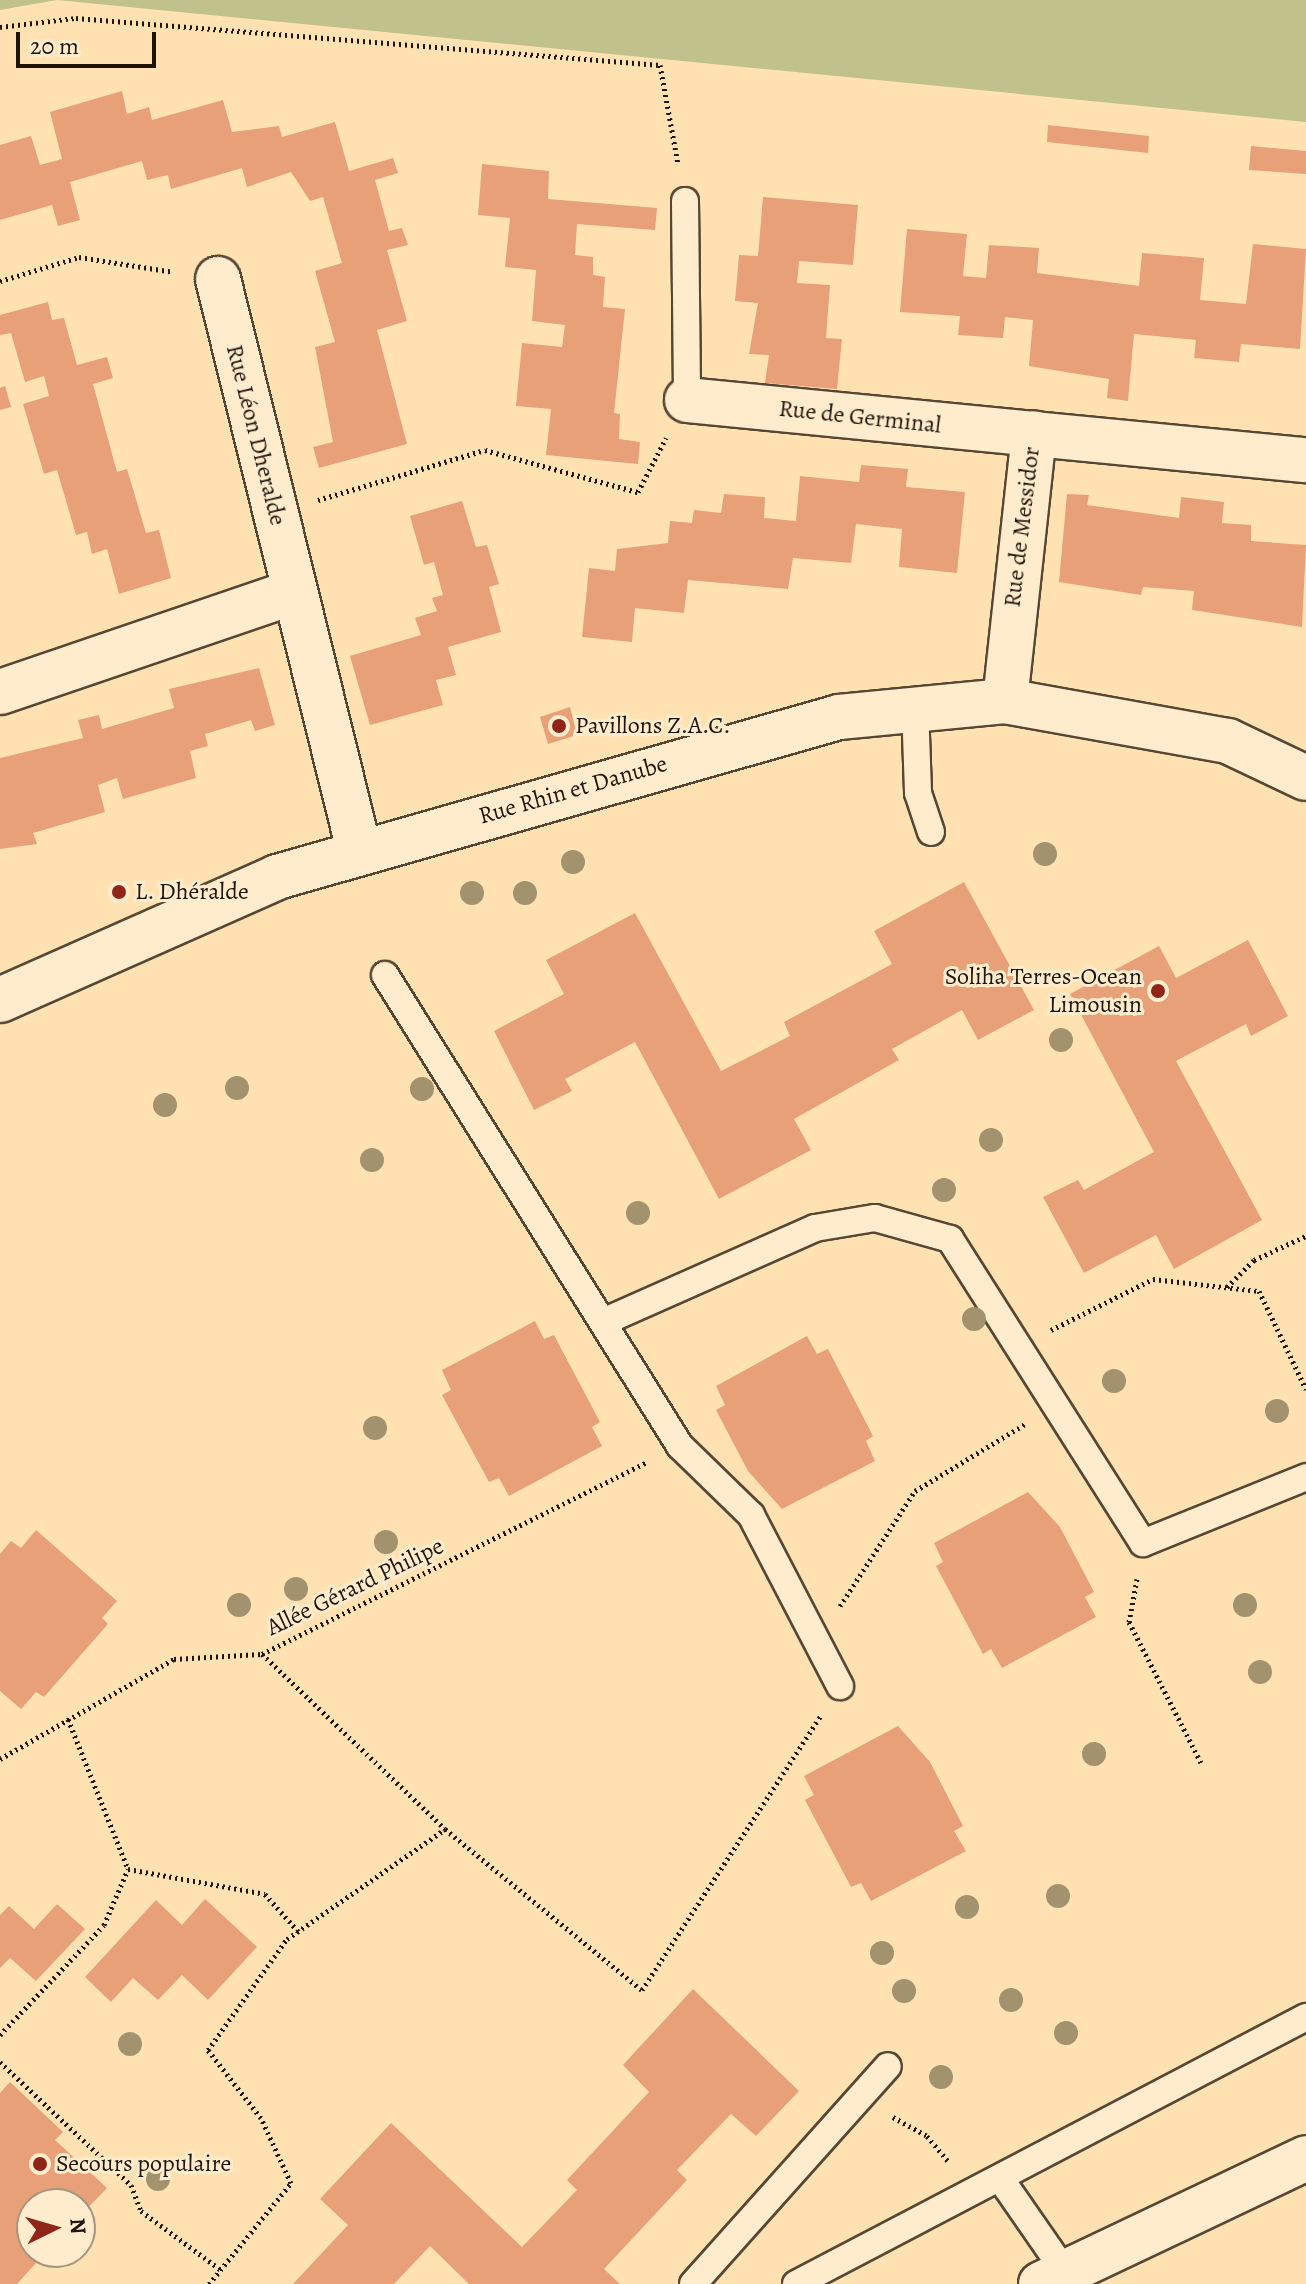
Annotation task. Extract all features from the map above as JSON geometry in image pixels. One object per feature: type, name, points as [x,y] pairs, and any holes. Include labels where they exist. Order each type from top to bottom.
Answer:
[{"type":"street","name":"Rue Léon Dheralde","points":[[218,279],[359,850]]},
{"type":"street","name":"Rue de Germinal","points":[[687,400],[1034,434]]},
{"type":"street","name":"Rue de Messidor","points":[[1005,701],[1034,434],[1306,460]]},
{"type":"street","points":[[0,692],[294,592]]},
{"type":"street","name":"Rue Rhin et Danube","points":[[0,1000],[277,877],[359,850],[839,717],[915,706],[1005,701],[1228,741],[1306,778]]},
{"type":"street","points":[[1053,2278],[1306,2158]]},
{"type":"lane","points":[[685,201],[687,400]]},
{"type":"lane","points":[[915,706],[918,793],[931,832]]},
{"type":"lane","points":[[385,975],[680,1446],[751,1515],[840,1686]]},
{"type":"lane","points":[[603,1322],[815,1228],[875,1218],[950,1239],[1143,1543],[1306,1477]]},
{"type":"lane","points":[[796,2284],[978,2194],[1000,2178],[1306,2017]]},
{"type":"lane","points":[[693,2284],[888,2066]]},
{"type":"lane","points":[[1000,2178],[1053,2278]]},
{"type":"path","points":[[0,27],[76,18],[660,65],[685,201]]},
{"type":"path","points":[[0,281],[79,257],[218,279]]},
{"type":"path","points":[[275,513],[485,450],[638,492],[687,400]]},
{"type":"path","points":[[1226,1287],[1254,1260],[1306,1236]]},
{"type":"path","points":[[1018,1346],[1153,1279],[1259,1291],[1306,1389]]},
{"type":"path","points":[[816,1639],[915,1491],[1055,1405]]},
{"type":"path","name":"Allée Gérard Philipe","points":[[0,1759],[174,1659],[262,1654],[680,1446]]},
{"type":"path","points":[[1143,1543],[1129,1622],[1201,1763]]},
{"type":"path","points":[[262,1654],[445,1829],[642,1990],[840,1686]]},
{"type":"path","points":[[0,2035],[104,1925],[128,1869],[68,1719]]},
{"type":"path","points":[[209,2284],[291,2183],[261,2118],[208,2050],[298,1931],[445,1829]]},
{"type":"path","points":[[128,1869],[265,1894],[298,1931]]},
{"type":"path","points":[[0,2062],[131,2185],[141,2211],[221,2270]]},
{"type":"path","points":[[863,2097],[927,2136],[978,2194]]},
{"type":"green space","points":[[0,0],[57,0],[0,10]]},
{"type":"green space","points":[[57,0],[1306,0],[1306,122]]},
{"type":"building","points":[[122,91],[127,114],[149,107],[152,120],[223,100],[232,132],[279,126],[282,137],[335,122],[349,171],[393,158],[398,173],[375,180],[389,231],[402,228],[408,245],[387,250],[407,321],[377,330],[407,444],[319,468],[313,447],[333,442],[315,347],[335,342],[315,271],[342,263],[323,197],[310,201],[291,172],[247,187],[242,168],[171,189],[168,175],[147,180],[142,161],[70,182],[80,220],[58,226],[52,205],[0,220],[0,145],[31,136],[40,165],[62,159],[50,112]]},
{"type":"building","points":[[1048,125],[1149,136],[1148,153],[1047,142]]},
{"type":"building","points":[[1251,146],[1306,151],[1306,174],[1249,170]]},
{"type":"building","points":[[482,164],[549,171],[548,199],[657,208],[655,230],[577,224],[575,255],[593,257],[593,275],[605,277],[603,307],[625,309],[614,413],[620,414],[619,439],[640,442],[638,464],[546,455],[551,409],[516,406],[522,343],[562,347],[565,325],[532,321],[536,270],[505,267],[510,218],[478,215]]},
{"type":"building","points":[[763,197],[858,205],[853,265],[799,261],[797,283],[830,285],[826,338],[842,339],[837,389],[765,383],[769,355],[749,354],[758,303],[735,301],[739,255],[758,256]]},
{"type":"building","points":[[907,229],[967,234],[963,276],[986,278],[989,245],[1039,248],[1037,273],[1139,286],[1142,253],[1204,258],[1200,300],[1246,304],[1253,244],[1306,249],[1300,349],[1241,344],[1239,362],[1194,358],[1196,340],[1134,334],[1128,401],[1107,398],[1109,379],[1029,366],[1033,320],[1005,317],[1003,338],[958,335],[960,316],[900,312]]},
{"type":"building","points":[[48,302],[52,320],[64,318],[77,365],[107,357],[113,378],[93,384],[117,472],[127,469],[146,533],[159,530],[171,578],[119,594],[107,549],[92,554],[87,532],[76,535],[57,470],[44,474],[23,404],[49,396],[44,376],[25,382],[11,333],[0,335],[0,315]]},
{"type":"building","points":[[5,386],[11,407],[0,410],[0,388]]},
{"type":"building","points":[[861,465],[908,469],[906,487],[965,492],[957,573],[899,567],[902,529],[856,524],[851,563],[793,558],[788,589],[688,580],[684,613],[635,608],[632,642],[582,637],[589,568],[615,571],[617,549],[668,543],[670,521],[692,523],[694,510],[721,513],[724,494],[765,497],[764,518],[796,521],[800,476],[859,482]]},
{"type":"building","points":[[1067,494],[1089,495],[1087,505],[1179,518],[1181,497],[1224,502],[1222,523],[1251,525],[1251,541],[1306,545],[1302,627],[1192,610],[1194,591],[1143,587],[1141,595],[1059,582]]},
{"type":"building","points":[[462,501],[476,547],[487,545],[499,584],[489,587],[501,632],[448,647],[456,675],[436,680],[443,705],[370,725],[350,656],[421,635],[415,618],[437,611],[432,598],[443,595],[434,562],[424,565],[410,516]]},
{"type":"building","points":[[259,668],[275,725],[255,731],[251,720],[205,734],[208,746],[190,751],[196,778],[123,799],[117,778],[98,785],[105,812],[33,833],[37,844],[0,849],[0,758],[83,738],[78,720],[99,715],[102,729],[174,708],[169,689]]},
{"type":"building","name":"Pavillons Z.A.C.","points":[[570,707],[577,735],[548,744],[540,717]]},
{"type":"building","points":[[964,882],[1034,1010],[978,1040],[962,1010],[892,1049],[899,1060],[794,1119],[811,1150],[719,1199],[635,1042],[565,1079],[572,1091],[534,1110],[494,1031],[564,994],[546,960],[635,913],[721,1071],[790,1036],[784,1022],[892,964],[874,931]]},
{"type":"building","points":[[1248,940],[1288,1016],[1251,1036],[1246,1024],[1176,1061],[1262,1220],[1174,1269],[1156,1235],[1084,1273],[1043,1197],[1078,1180],[1084,1190],[1154,1152],[1070,994],[1159,946],[1176,978]]},
{"type":"building","points":[[535,1321],[544,1339],[554,1335],[600,1422],[592,1427],[602,1446],[509,1496],[499,1478],[489,1482],[442,1395],[451,1390],[442,1370]]},
{"type":"building","points":[[807,1336],[817,1354],[828,1349],[873,1436],[866,1441],[875,1461],[782,1509],[748,1471],[716,1410],[725,1405],[716,1386]]},
{"type":"building","points":[[1028,1492],[1060,1527],[1094,1592],[1085,1597],[1096,1617],[1002,1668],[991,1649],[983,1654],[936,1566],[943,1562],[934,1543]]},
{"type":"building","points":[[36,1530],[117,1601],[102,1618],[108,1624],[44,1697],[36,1692],[21,1709],[0,1691],[0,1554],[11,1541],[21,1548]]},
{"type":"building","points":[[898,1726],[930,1762],[963,1826],[954,1831],[966,1851],[871,1901],[861,1883],[851,1887],[805,1800],[814,1795],[804,1776]]},
{"type":"building","points":[[205,1899],[257,1947],[208,2000],[182,1975],[158,2000],[133,1978],[111,2002],[85,1977],[156,1900],[182,1925]]},
{"type":"building","points":[[57,1904],[85,1929],[36,1981],[10,1958],[0,1968],[0,1915],[9,1906],[34,1929]]},
{"type":"building","points":[[693,1989],[799,2091],[756,2136],[731,2114],[677,2170],[687,2180],[604,2269],[620,2284],[469,2284],[430,2246],[394,2284],[293,2284],[348,2225],[320,2199],[391,2123],[522,2247],[577,2190],[567,2180],[649,2092],[623,2065]]},
{"type":"building","name":"Secours populaire","points":[[10,2082],[63,2132],[55,2140],[107,2188],[96,2199],[96,2188],[16,2188],[16,2268],[32,2268],[17,2284],[0,2284],[0,2093]]},
{"type":"place","name":"Pavillons Z.A.C.","points":[[559,726]]},
{"type":"place","name":"L. Dhéralde","points":[[119,892]]},
{"type":"place","name":"Soliha Terres-Ocean Limousin","points":[[1158,991]]},
{"type":"place","name":"Secours populaire","points":[[40,2164]]}]
